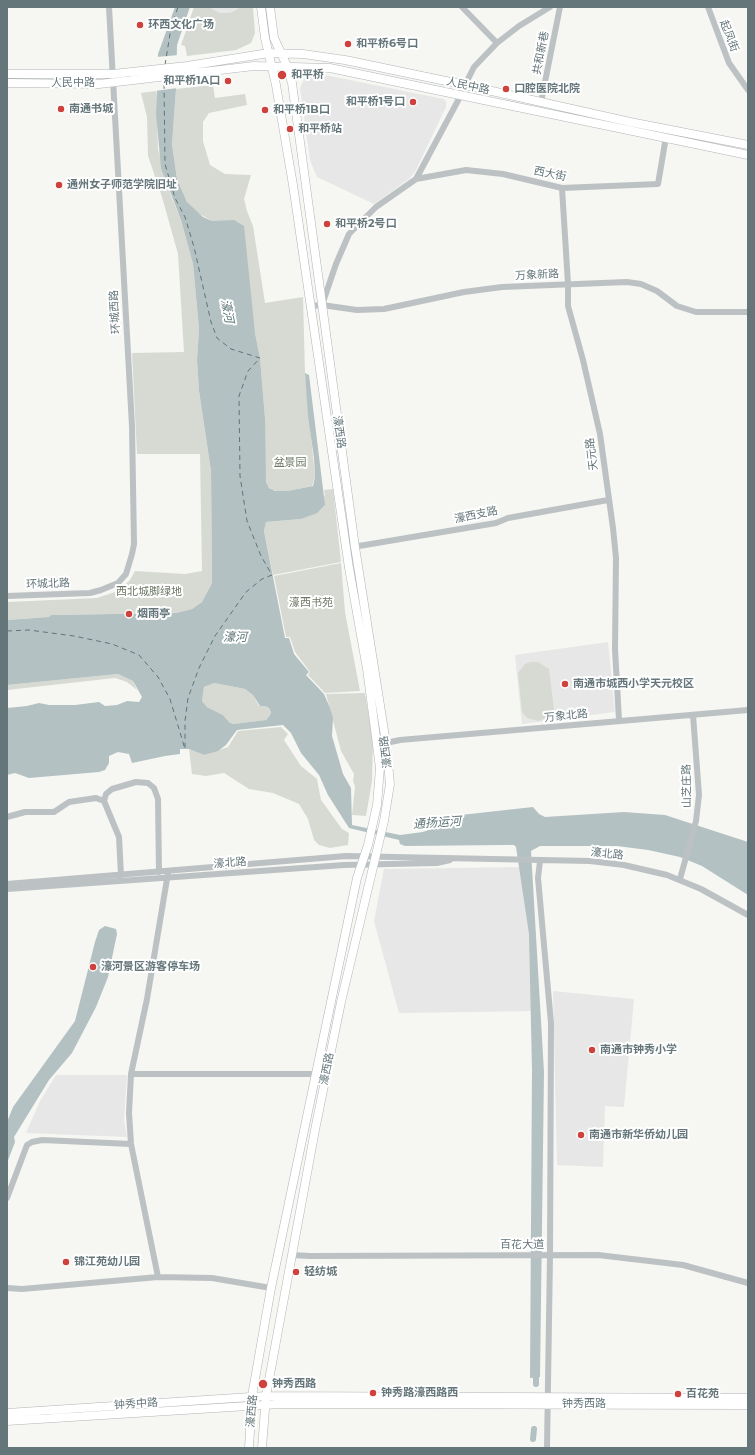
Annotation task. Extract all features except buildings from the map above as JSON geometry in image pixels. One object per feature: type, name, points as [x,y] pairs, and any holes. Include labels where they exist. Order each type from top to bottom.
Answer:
[{"type":"main road","name":"濠西路","points":[[261,7],[293,185],[311,306],[351,547],[386,743],[390,784],[380,842],[374,860],[341,1002],[292,1255],[266,1396],[262,1448]]},
{"type":"main road","name":"濠西路","points":[[249,1448],[252,1396],[271,1288],[362,860],[368,845],[380,780],[380,756],[351,547],[322,305],[292,83],[287,66],[274,38],[270,7]]},
{"type":"main road","name":"人民中路","points":[[187,70],[280,52],[345,60],[748,145]]},
{"type":"main road","name":"人民中路","points":[[7,82],[114,78],[187,70],[254,66],[330,68],[748,155]]},
{"type":"main road","name":"人民中路","points":[[7,74],[114,78]]},
{"type":"main road","name":"钟秀中路","points":[[7,1413],[266,1396]]},
{"type":"main road","name":"钟秀西路","points":[[266,1396],[548,1400],[748,1405]]},
{"type":"main road","name":"钟秀西路","points":[[252,1405],[748,1398]]},
{"type":"main road","name":"钟秀中路","points":[[7,1421],[252,1405]]},
{"type":"street","name":"环城西路","points":[[90,592],[118,583],[126,574],[134,544],[132,426],[109,7]]},
{"type":"street","points":[[462,7],[497,43]]},
{"type":"street","points":[[465,85],[474,67],[497,43],[519,26],[550,7]]},
{"type":"street","name":"共和新巷","points":[[541,102],[560,7]]},
{"type":"street","name":"起凤街","points":[[708,7],[728,63],[748,90]]},
{"type":"street","points":[[322,305],[350,234],[376,207],[416,179],[461,95]]},
{"type":"street","name":"西大街","points":[[416,179],[466,170],[503,174],[562,188],[658,184],[666,137]]},
{"type":"street","name":"天元路","points":[[562,188],[568,306],[583,360],[600,434],[616,558],[615,649],[619,720]]},
{"type":"street","name":"万象新路","points":[[311,306],[322,305],[356,310],[384,309],[464,292],[502,287],[627,282],[641,284],[652,289],[678,306],[696,312],[748,312]]},
{"type":"street","name":"濠西支路","points":[[351,547],[496,523],[508,518],[608,500]]},
{"type":"street","name":"环城北路","points":[[7,596],[90,592]]},
{"type":"street","name":"万象北路","points":[[386,743],[400,740],[530,730],[619,720],[748,710]]},
{"type":"street","name":"山芝庄路","points":[[680,879],[696,822],[699,795],[693,715]]},
{"type":"street","points":[[120,875],[119,837],[104,801],[106,794],[112,790],[136,782],[148,783],[154,788],[158,799],[159,872]]},
{"type":"street","points":[[7,817],[25,812],[54,812],[69,802],[96,798],[104,801]]},
{"type":"street","name":"濠北路","points":[[7,889],[168,874],[362,860],[437,864],[453,860],[590,861],[624,865],[680,879],[721,899],[748,915]]},
{"type":"street","points":[[537,861],[551,1023],[547,1448]]},
{"type":"street","name":"濠北路","points":[[7,884],[159,872],[168,874]]},
{"type":"street","points":[[158,1277],[131,1144],[129,1113],[131,1074],[147,999],[168,874]]},
{"type":"street","points":[[131,1074],[316,1074]]},
{"type":"street","points":[[7,1198],[27,1145],[32,1142],[42,1140],[131,1144]]},
{"type":"street","name":"百花大道","points":[[292,1255],[598,1255],[683,1265],[748,1284]]},
{"type":"street","points":[[7,1288],[22,1289],[158,1277],[212,1278],[271,1288]]},
{"type":"shaded area","points":[[209,7],[241,7],[232,12],[220,13]]},
{"type":"shaded area","points":[[315,73],[444,99],[446,102],[446,107],[415,172],[409,179],[374,204],[317,177],[310,160],[300,88],[304,79]]},
{"type":"shaded area","name":"南通市城西小学天元校区","points":[[608,642],[615,712],[522,724],[515,655]]},
{"type":"shaded area","points":[[522,867],[538,1011],[399,1013],[374,921],[384,869]]},
{"type":"shaded area","name":"南通市钟秀小学","points":[[553,991],[634,999],[624,1107],[605,1106],[603,1167],[557,1165]]},
{"type":"shaded area","points":[[56,1075],[127,1075],[124,1120],[127,1137],[26,1133],[40,1101]]},
{"type":"green space","points":[[194,7],[209,7],[220,13],[226,13],[232,12],[241,7],[253,7],[255,33],[251,43],[236,50],[187,56],[185,46],[181,45]]},
{"type":"green space","name":"盆景园","points":[[213,85],[215,98],[245,94],[247,105],[209,113],[203,122],[203,141],[210,165],[225,174],[251,175],[244,199],[253,226],[265,303],[303,297],[305,373],[315,477],[312,486],[282,492],[272,490],[267,486],[265,474],[265,418],[260,358],[255,333],[219,221],[212,221],[196,212],[187,202],[177,179],[172,144],[176,89]]},
{"type":"green space","name":"西北城脚绿地","points":[[156,91],[158,149],[171,196],[181,220],[193,264],[199,329],[197,360],[199,391],[211,471],[212,583],[202,602],[192,609],[176,613],[51,615],[49,617],[7,620],[7,602],[97,598],[118,591],[130,580],[135,571],[185,574],[202,571],[200,454],[137,454],[132,353],[184,352],[178,254],[162,197],[148,156],[147,117],[141,93]]},
{"type":"green space","points":[[333,489],[341,562],[273,575],[264,531],[266,522],[301,519],[325,495],[324,490]]},
{"type":"green space","name":"濠西书苑","points":[[341,563],[345,612],[360,691],[325,693],[308,675],[310,672],[295,652],[290,637],[286,637],[274,576]]},
{"type":"green space","points":[[538,662],[549,669],[554,710],[551,715],[539,721],[527,718],[522,712],[518,673],[525,664]]},
{"type":"green space","points":[[118,674],[133,681],[137,690],[127,682],[115,678],[7,690],[7,685]]},
{"type":"green space","points":[[214,683],[245,689],[253,695],[259,706],[269,708],[271,712],[270,715],[266,720],[233,724],[229,722],[223,715],[207,707],[202,701],[204,687]]},
{"type":"green space","points":[[365,693],[373,741],[372,781],[366,816],[352,815],[355,786],[353,781],[354,774],[341,751],[326,694]]},
{"type":"green space","points":[[281,727],[288,734],[284,740],[301,766],[317,779],[321,800],[342,829],[349,833],[348,845],[330,848],[319,845],[314,840],[308,819],[299,804],[273,793],[249,789],[224,773],[206,776],[192,774],[189,749],[204,755],[228,747],[238,731]]},
{"type":"water","name":"濠河","points":[[175,7],[190,7],[177,45],[176,89],[172,144],[177,179],[187,202],[203,217],[212,221],[234,220],[244,226],[255,333],[260,358],[265,418],[266,482],[269,488],[275,491],[287,491],[313,486],[315,477],[314,458],[308,416],[305,373],[309,375],[325,505],[317,513],[301,519],[266,522],[264,531],[285,638],[289,638],[294,654],[309,672],[306,675],[324,694],[333,718],[332,736],[343,774],[351,788],[352,825],[400,835],[423,832],[442,825],[452,816],[533,807],[539,814],[545,817],[624,812],[665,815],[748,842],[748,895],[702,866],[680,857],[648,850],[617,846],[540,846],[531,851],[544,1072],[540,1377],[530,1378],[532,1071],[529,934],[516,847],[514,845],[405,846],[400,844],[399,840],[349,828],[328,795],[319,775],[301,753],[291,733],[283,725],[237,730],[226,745],[218,751],[204,755],[189,749],[180,749],[180,754],[132,763],[129,754],[118,752],[109,756],[109,763],[105,770],[99,772],[29,778],[15,773],[7,775],[7,708],[39,703],[49,705],[75,705],[99,702],[105,706],[117,705],[127,701],[139,702],[142,697],[133,681],[118,674],[7,685],[7,620],[49,617],[51,615],[176,613],[192,609],[202,602],[212,583],[211,471],[199,391],[197,360],[199,329],[193,264],[181,220],[161,168],[156,114],[158,54]],"holes":[[[214,683],[245,689],[253,695],[260,706],[269,708],[271,712],[266,720],[233,724],[223,715],[207,707],[202,701],[204,687]]]},
{"type":"water","points":[[105,926],[116,929],[117,934],[108,977],[96,1007],[72,1053],[49,1080],[14,1137],[15,1142],[7,1163],[7,1122],[13,1107],[75,1021],[95,942],[99,930]]},
{"type":"pier","points":[[179,55],[178,88],[154,91],[156,57]]},
{"type":"waterway","points":[[536,1377],[536,1384]]},
{"type":"waterway","points":[[533,1439],[534,1429]]},
{"type":"ferry route","points":[[165,65],[171,28],[178,7]]},
{"type":"ferry route","points":[[7,631],[29,630],[74,636],[112,644],[139,655],[158,677],[170,699],[185,749],[185,721],[188,698],[199,668],[215,636],[246,592],[262,579],[272,575],[261,556],[247,521],[240,476],[239,396],[248,371],[260,358],[231,349],[217,338],[211,322],[194,247],[185,217],[175,198],[165,164],[164,80]]},
{"type":"place","name":"环西文化广场","points":[[140,25]]},
{"type":"place","name":"和平桥6号口","points":[[348,44]]},
{"type":"place","name":"和平桥","points":[[282,75]]},
{"type":"place","name":"和平桥1A口","points":[[228,81]]},
{"type":"place","name":"口腔医院北院","points":[[506,89]]},
{"type":"place","name":"和平桥1号口","points":[[413,102]]},
{"type":"place","name":"南通书城","points":[[61,109]]},
{"type":"place","name":"和平桥1B口","points":[[265,110]]},
{"type":"place","name":"和平桥站","points":[[290,129]]},
{"type":"place","name":"通州女子师范学院旧址","points":[[59,185]]},
{"type":"place","name":"和平桥2号口","points":[[327,224]]},
{"type":"place","name":"烟雨亭","points":[[129,614]]},
{"type":"place","name":"南通市城西小学天元校区","points":[[565,684]]},
{"type":"place","name":"濠河景区游客停车场","points":[[93,967]]},
{"type":"place","name":"南通市钟秀小学","points":[[592,1050]]},
{"type":"place","name":"南通市新华侨幼儿园","points":[[581,1135]]},
{"type":"place","name":"锦江苑幼儿园","points":[[66,1262]]},
{"type":"place","name":"轻纺城","points":[[296,1272]]},
{"type":"place","name":"钟秀西路","points":[[263,1384]]},
{"type":"place","name":"钟秀路濠西路西","points":[[373,1393]]},
{"type":"place","name":"百花苑","points":[[678,1394]]},
{"type":"water label","name":"通扬运河","points":[[437,823]]}]
